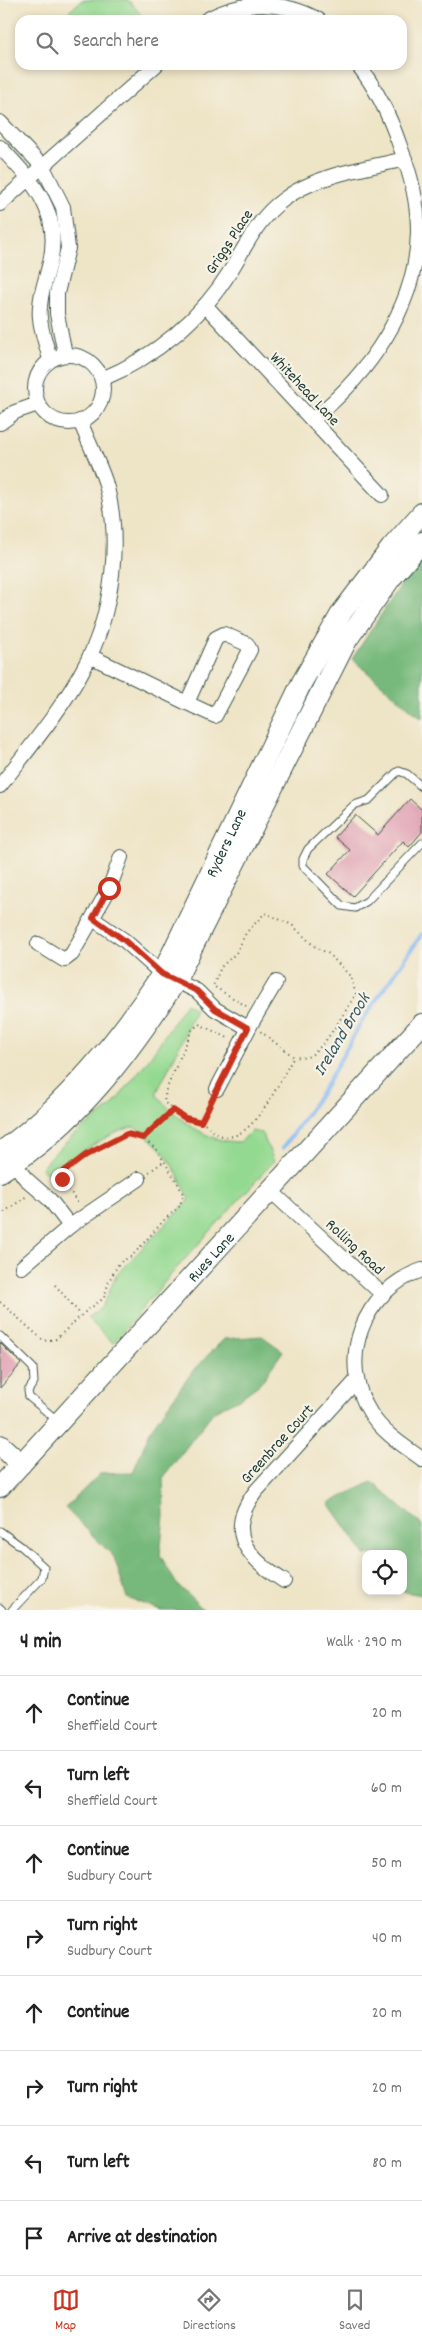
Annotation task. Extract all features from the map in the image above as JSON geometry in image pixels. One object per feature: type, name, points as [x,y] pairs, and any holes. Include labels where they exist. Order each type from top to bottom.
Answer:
[{"type":"main road","name":"Ryders Lane","points":[[4,1156],[97,1090],[149,1023],[302,682],[342,612],[422,513]]},
{"type":"main road","name":"Ryders Lane","points":[[169,978],[347,640],[391,578],[422,542]]},
{"type":"main road","name":"Rues Lane","points":[[0,1488],[422,1024]]},
{"type":"main road","points":[[0,1445],[22,1464]]},
{"type":"street","points":[[214,15],[241,2],[276,2],[296,7],[310,15]]},
{"type":"street","points":[[0,204],[150,70]]},
{"type":"street","points":[[312,420],[339,398],[374,357],[399,310],[412,266],[418,231],[412,188],[405,159],[382,103],[361,70]]},
{"type":"street","points":[[0,122],[43,167],[63,207],[68,248],[57,293],[57,314],[65,354]]},
{"type":"street","points":[[0,148],[29,178],[43,198],[50,216],[53,241],[40,318],[50,360]]},
{"type":"street","name":"Griggs Place","points":[[102,379],[124,370],[168,342],[205,305],[230,272],[256,227],[283,199],[318,181],[405,159]]},
{"type":"street","name":"Whitehead Lane","points":[[205,305],[382,495]]},
{"type":"street","points":[[65,354],[77,355],[88,360],[97,368],[102,379],[104,389],[102,400],[89,417],[80,422],[60,422],[51,418],[38,404],[35,394],[37,375],[50,360],[65,354]]},
{"type":"street","points":[[0,424],[15,412],[38,404]]},
{"type":"street","points":[[0,786],[49,722],[90,656],[102,623],[108,595],[113,538],[105,482],[80,422]]},
{"type":"street","points":[[90,656],[212,716],[218,714],[250,650],[250,646],[224,634],[218,636],[186,703]]},
{"type":"street","points":[[38,944],[64,960],[72,954],[109,888],[121,857]]},
{"type":"street","points":[[93,918],[124,940],[169,978],[197,991],[215,1009],[250,1026]]},
{"type":"street","points":[[217,1089],[240,1044],[276,982]]},
{"type":"street","points":[[4,1156],[50,1200],[70,1226]]},
{"type":"street","points":[[22,1267],[70,1226],[139,1180]]},
{"type":"street","name":"Rolling Road","points":[[271,1191],[382,1294],[398,1282],[422,1270]]},
{"type":"street","points":[[382,1294],[370,1310],[358,1338],[355,1358],[357,1380],[366,1406],[378,1423],[392,1437],[422,1459]]},
{"type":"street","name":"Greenbrae Court","points":[[284,1581],[262,1567],[248,1552],[242,1532],[244,1511],[256,1491],[357,1380]]},
{"type":"lane","points":[[422,787],[407,774],[399,771],[396,772],[369,800],[354,805],[308,849],[303,859],[303,866],[342,906],[355,908],[367,901],[422,843]]},
{"type":"lane","points":[[0,1336],[30,1364],[34,1374],[34,1382],[28,1391],[29,1396],[60,1423]]},
{"type":"lane","points":[[0,1531],[22,1546],[44,1568],[42,1578],[12,1610]]},
{"type":"path","points":[[240,1044],[199,1024],[192,1030],[166,1090],[164,1102],[185,1118],[201,1122],[224,1136],[236,1136],[257,1119],[294,1058],[250,1026]]},
{"type":"path","points":[[201,1122],[217,1089]]},
{"type":"path","points":[[143,1138],[173,1110]]},
{"type":"path","points":[[0,1302],[44,1340],[56,1339],[81,1315],[104,1298],[109,1281],[118,1263],[133,1255],[165,1219],[180,1206],[183,1194],[157,1150],[143,1138],[127,1134],[86,1155],[62,1173],[62,1179],[86,1216]]},
{"type":"path","points":[[139,1180],[164,1162]]},
{"type":"path","points":[[0,1215],[37,1189]]},
{"type":"path","points":[[55,1285],[81,1315]]},
{"type":"green space","points":[[82,0],[128,0],[142,15],[65,15]]},
{"type":"green space","points":[[422,557],[422,719],[352,659],[414,565]]},
{"type":"green space","points":[[186,1003],[195,1009],[184,1037],[156,1094],[173,1112],[205,1134],[228,1141],[241,1142],[251,1131],[262,1133],[274,1161],[175,1270],[113,1343],[87,1318],[102,1307],[117,1274],[190,1199],[174,1168],[162,1151],[134,1127],[117,1132],[88,1148],[71,1160],[56,1179],[41,1169],[50,1157],[75,1134],[112,1106],[151,1056]]},
{"type":"green space","points":[[262,1336],[283,1351],[260,1384],[239,1399],[214,1411],[163,1478],[164,1516],[160,1555],[176,1583],[204,1610],[161,1610],[127,1598],[114,1557],[65,1508],[101,1473],[133,1472],[151,1429],[195,1368],[224,1339]]},
{"type":"green space","points":[[372,1482],[422,1525],[422,1595],[407,1592],[407,1550],[362,1550],[329,1503]]},
{"type":"building","points":[[410,799],[422,810],[422,832],[409,847],[403,841],[353,896],[328,874],[350,850],[335,837],[355,815],[378,835]]},
{"type":"building","points":[[0,1343],[21,1364],[0,1388]]},
{"type":"waterway","name":"Ireland Brook","points":[[283,1148],[324,1089],[360,1024],[422,934]]},
{"type":"route","points":[[62,1179],[62,1173],[86,1155],[127,1134],[143,1138],[173,1110],[185,1118],[201,1122],[248,1028],[215,1009],[197,991],[162,974],[124,940],[93,918],[109,888]]}]
